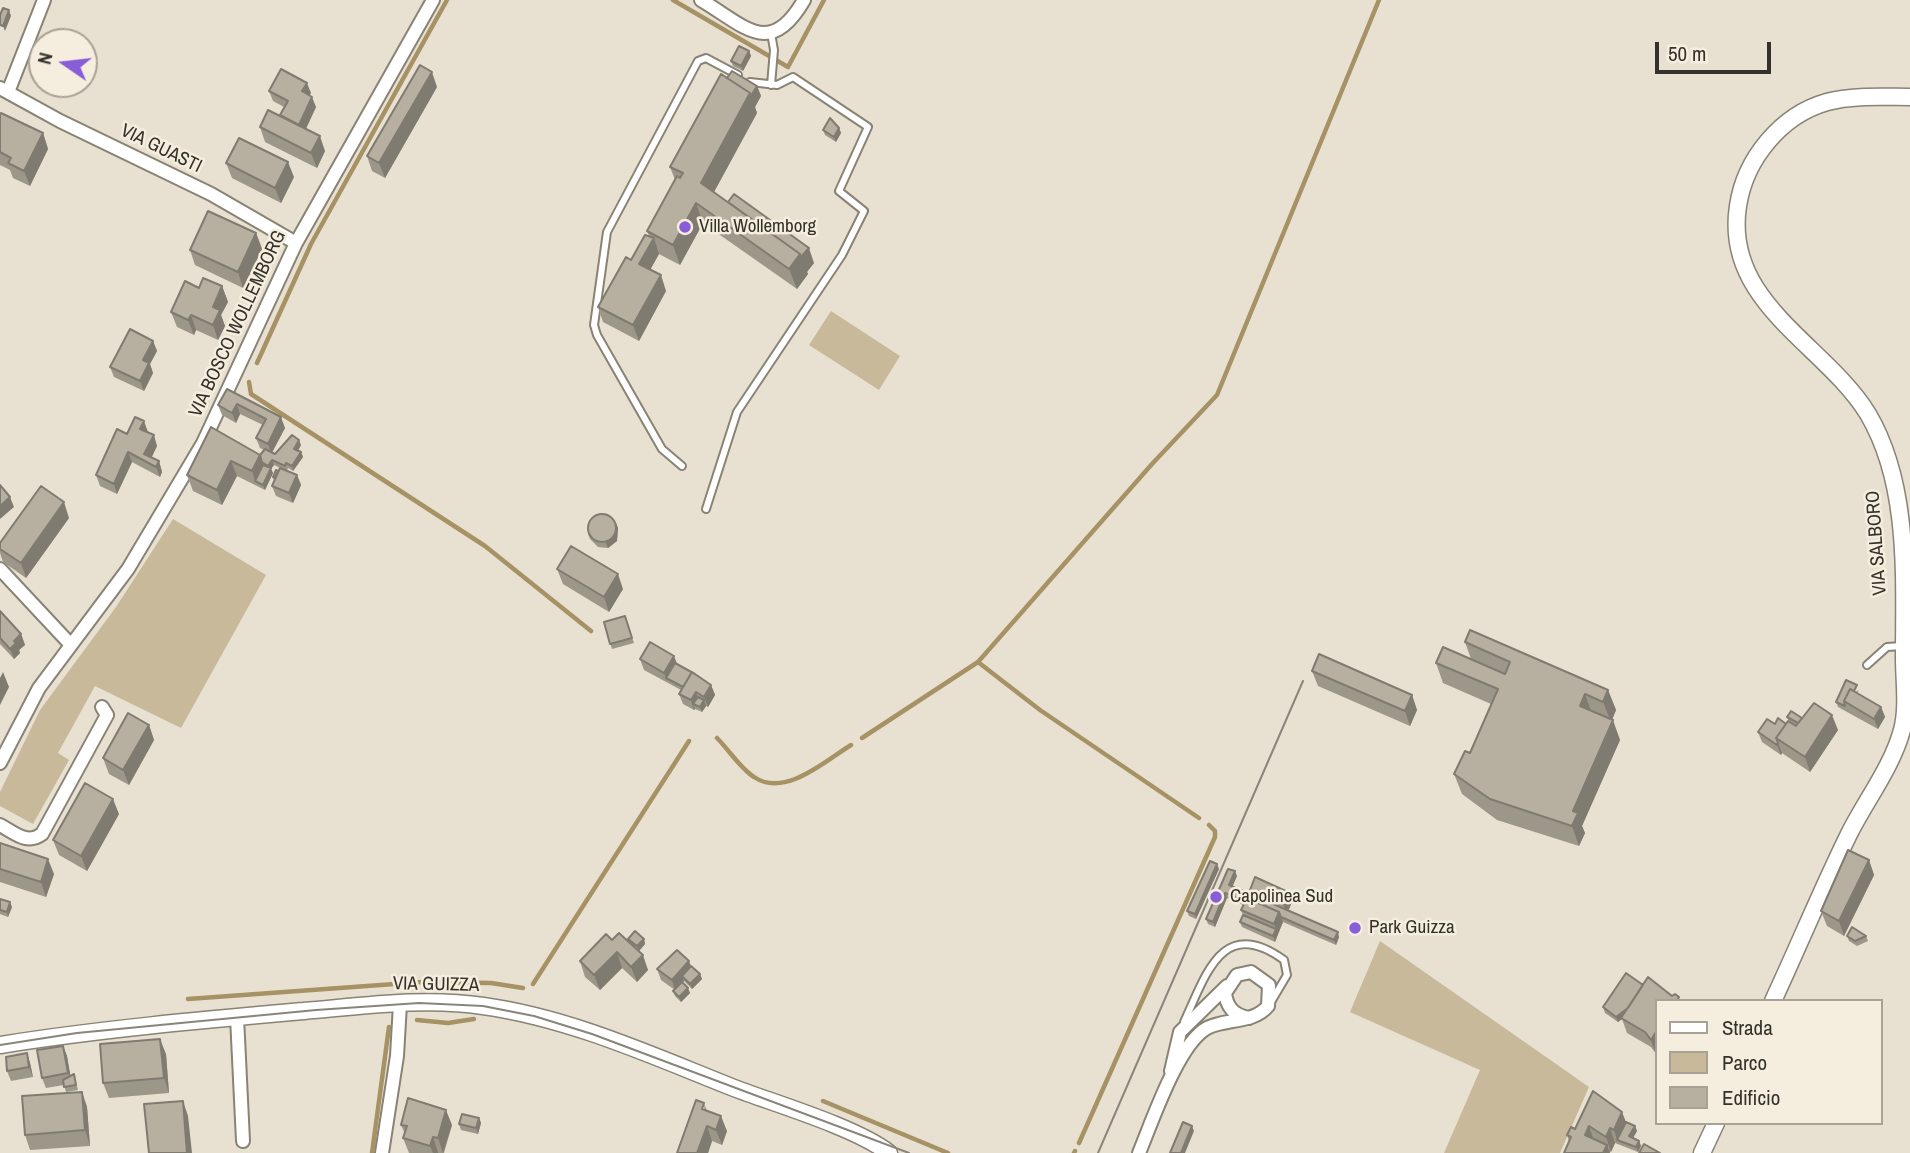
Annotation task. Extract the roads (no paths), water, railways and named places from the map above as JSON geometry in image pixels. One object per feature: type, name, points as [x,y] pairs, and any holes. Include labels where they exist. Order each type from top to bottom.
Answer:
[{"type":"street","name":"VIA GUASTI","points":[[44,0],[4,90],[60,121],[211,194],[296,243]]},
{"type":"street","name":"VIA BOSCO WOLLEMBORG","points":[[0,763],[24,712],[128,569],[203,443],[296,243],[433,0]]},
{"type":"street","points":[[701,0],[758,34],[771,33],[787,26],[804,0]]},
{"type":"street","name":"VIA SALBORO","points":[[1774,999],[1824,888],[1902,730],[1904,646],[1899,503],[1892,471],[1880,440],[1853,394],[1770,310],[1754,286],[1743,262],[1737,237],[1738,206],[1746,178],[1760,151],[1776,131],[1801,112],[1827,102],[1910,97]]},
{"type":"street","points":[[0,569],[71,645]]},
{"type":"street","points":[[0,825],[25,839],[35,839],[42,834],[107,715],[102,707]]},
{"type":"street","points":[[1139,1153],[1170,1078],[1193,1042],[1206,1029],[1256,1016],[1268,1006],[1269,985],[1258,975],[1244,972],[1227,986],[1180,1032],[1170,1078]]},
{"type":"street","points":[[1227,986],[1225,993],[1229,1007],[1234,1013],[1248,1018]]},
{"type":"street","name":"VIA GUIZZA","points":[[0,1045],[77,1033],[400,1009],[483,1006],[559,1023],[833,1126],[889,1153]]},
{"type":"street","points":[[382,1153],[397,1056],[400,1009]]},
{"type":"street","name":"VIA GUIZZA","points":[[400,1009],[479,1014],[554,1030],[830,1133],[867,1153]]},
{"type":"street","points":[[237,1021],[243,1141]]},
{"type":"street","name":"VIA GUIZZA","points":[[0,1053],[237,1021]]},
{"type":"street","points":[[1702,1153],[1715,1125]]},
{"type":"lane","points":[[771,33],[774,50],[772,85]]},
{"type":"lane","points":[[682,466],[662,449],[597,335],[594,325],[607,232],[698,61],[706,58],[755,85],[772,85],[793,76],[868,127],[839,191],[864,211],[842,255],[737,412],[706,509]]},
{"type":"lane","points":[[1867,664],[1887,647],[1904,646]]},
{"type":"lane","points":[[1180,1032],[1212,963],[1232,946],[1250,944],[1284,960],[1287,975],[1268,1006]]},
{"type":"waterway","points":[[257,363],[311,244],[447,0]]},
{"type":"waterway","points":[[673,0],[788,67],[824,0]]},
{"type":"waterway","points":[[862,738],[978,662],[1152,464],[1217,395],[1379,0]]},
{"type":"waterway","points":[[249,382],[251,394],[485,546],[591,631]]},
{"type":"waterway","points":[[978,662],[1040,710],[1199,818]]},
{"type":"waterway","points":[[717,738],[754,777],[779,783],[804,775],[851,745]]},
{"type":"waterway","points":[[533,984],[689,741]]},
{"type":"waterway","points":[[1079,1143],[1215,837],[1215,831],[1209,825]]},
{"type":"waterway","points":[[188,999],[422,982],[491,983],[523,988]]},
{"type":"waterway","points":[[417,1020],[448,1023],[474,1019]]},
{"type":"waterway","points":[[372,1153],[389,1027]]},
{"type":"waterway","points":[[823,1101],[948,1153]]},
{"type":"tram line","points":[[1098,1153],[1303,681]]},
{"type":"tram line","points":[[0,1045],[77,1033],[316,1010],[419,1003],[483,1006],[534,1016],[592,1034],[909,1153]]},
{"type":"place","name":"Villa Wollemborg","points":[[685,227]]},
{"type":"place","name":"Capolinea Sud","points":[[1216,897]]},
{"type":"place","name":"Park Guizza","points":[[1355,928]]}]
